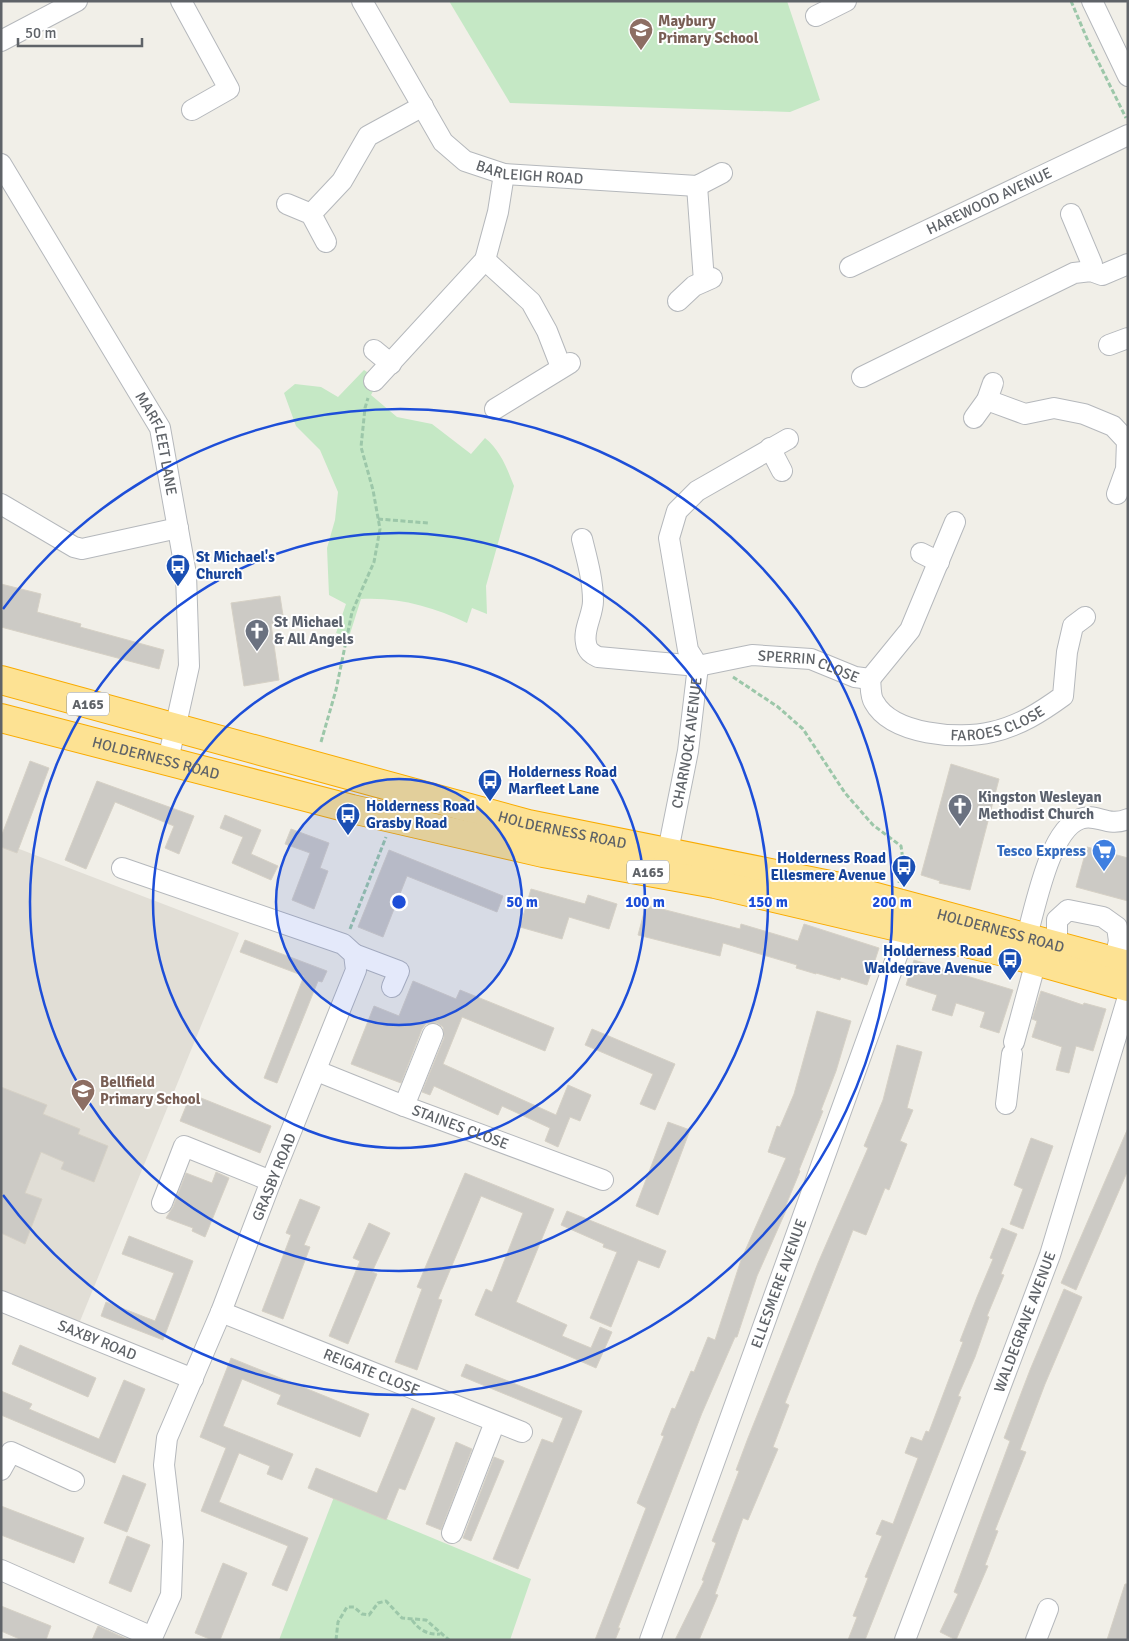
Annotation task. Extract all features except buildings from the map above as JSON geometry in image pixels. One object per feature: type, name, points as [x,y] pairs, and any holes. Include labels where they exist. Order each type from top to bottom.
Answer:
[{"type":"highway","name":"HOLDERNESS ROAD","points":[[1,680],[175,728],[513,833],[715,884],[905,913],[987,921],[1040,949],[1128,987]]},
{"type":"highway","name":"HOLDERNESS ROAD","points":[[1,718],[402,821],[668,851],[835,886],[905,913],[1040,949],[1121,963]]},
{"type":"street","points":[[1,42],[77,1]]},
{"type":"street","points":[[181,1],[229,89],[192,110]]},
{"type":"street","name":"BARLEIGH ROAD","points":[[362,1],[444,142],[465,161],[504,174],[697,186]]},
{"type":"street","points":[[816,16],[846,1]]},
{"type":"street","points":[[1092,1],[1128,76]]},
{"type":"street","points":[[311,214],[342,181],[368,136],[424,106]]},
{"type":"street","name":"HAREWOOD AVENUE","points":[[850,268],[1128,135]]},
{"type":"street","name":"MARFLEET LANE","points":[[1,164],[160,428],[186,574],[189,666],[168,760]]},
{"type":"street","points":[[678,301],[694,286],[708,280],[697,186],[722,173]]},
{"type":"street","points":[[374,380],[391,364],[485,260],[498,212],[504,174]]},
{"type":"street","points":[[287,204],[311,214],[326,242]]},
{"type":"street","points":[[1071,214],[1092,264],[1091,271]]},
{"type":"street","points":[[485,260],[531,302],[566,365],[495,409]]},
{"type":"street","points":[[862,377],[1074,273],[1091,271],[1102,275],[1128,264]]},
{"type":"street","points":[[374,350],[391,364]]},
{"type":"street","points":[[974,418],[990,392],[1025,414],[1054,408],[1084,414],[1114,426],[1127,441],[1126,469],[1122,486]]},
{"type":"street","name":"CHARNOCK AVENUE","points":[[668,851],[703,665],[688,650],[669,538],[677,511],[697,491],[788,438]]},
{"type":"street","points":[[770,448],[782,471]]},
{"type":"street","points":[[1,504],[74,547],[82,549],[178,528]]},
{"type":"street","name":"SPERRIN CLOSE","points":[[582,539],[590,575],[593,602],[587,626],[586,643],[590,652],[598,657],[703,665],[752,655],[811,659],[855,677],[870,679],[910,630],[955,522]]},
{"type":"street","points":[[921,553],[939,562]]},
{"type":"street","name":"FAROES CLOSE","points":[[870,679],[873,702],[896,724],[940,736],[992,733],[1034,717],[1063,696],[1067,652],[1073,626],[1085,618]]},
{"type":"street","points":[[1006,1104],[1013,1048],[1040,949],[1048,864],[1061,836],[1071,824],[1080,818],[1090,817],[1112,824],[1128,818]]},
{"type":"street","points":[[122,868],[349,949],[399,972],[392,987]]},
{"type":"street","points":[[1040,949],[1057,920],[1068,910],[1095,915],[1117,927],[1121,963]]},
{"type":"street","name":"ELLESMERE AVENUE","points":[[650,1640],[905,913]]},
{"type":"street","name":"GRASBY ROAD","points":[[151,1638],[171,1594],[172,1541],[164,1464],[167,1438],[222,1312],[271,1181],[317,1071],[356,970],[349,949]]},
{"type":"street","name":"WALDEGRAVE AVENUE","points":[[905,1640],[1050,1255],[1128,997]]},
{"type":"street","points":[[404,1106],[433,1034]]},
{"type":"street","name":"STAINES CLOSE","points":[[317,1071],[404,1106],[603,1180]]},
{"type":"street","points":[[162,1202],[184,1146],[271,1181]]},
{"type":"street","name":"SAXBY ROAD","points":[[1,1301],[193,1379]]},
{"type":"street","name":"REIGATE CLOSE","points":[[222,1312],[522,1432]]},
{"type":"street","points":[[452,1533],[495,1422]]},
{"type":"street","points":[[1,1470],[11,1452],[74,1481]]},
{"type":"street","points":[[1,1570],[151,1638]]},
{"type":"street","points":[[1036,1640],[1048,1609]]},
{"type":"path","points":[[1071,1],[1088,41],[1128,122]]},
{"type":"path","points":[[321,742],[336,690],[352,612],[374,562],[380,529],[374,490],[361,447],[365,408],[374,380]]},
{"type":"path","points":[[378,519],[428,524]]},
{"type":"path","points":[[703,665],[778,707],[803,729],[844,793],[873,825],[901,846],[904,860],[905,913]]},
{"type":"path","points":[[349,949],[386,837],[396,839],[402,821]]},
{"type":"path","points":[[336,1640],[338,1622],[347,1607],[354,1607],[362,1614],[369,1615],[378,1603],[386,1600],[402,1618],[426,1620],[449,1640]]},
{"type":"path","points":[[412,1620],[432,1635],[441,1634]]},
{"type":"shaded area","name":"Bellfield Primary School","points":[[1,842],[239,933],[78,1326],[1,1292]]},
{"type":"green space","name":"Maybury Primary School","points":[[449,1],[787,1],[820,100],[790,112],[510,103]]},
{"type":"green space","points":[[364,370],[379,380],[371,395],[397,417],[432,424],[471,454],[485,438],[495,448],[506,466],[514,486],[486,586],[487,614],[472,608],[467,623],[442,612],[403,601],[361,599],[349,637],[336,633],[346,604],[329,595],[327,548],[335,520],[338,492],[320,450],[296,426],[284,393],[295,384],[321,387],[338,397]]},
{"type":"green space","points":[[334,1497],[531,1579],[510,1640],[279,1640]]},
{"type":"place","name":"Maybury Primary School","points":[[641,51]]},
{"type":"place","name":"St Michael's Church","points":[[178,587]]},
{"type":"place","name":"St Michael & All Angels","points":[[257,652]]},
{"type":"place","name":"Holderness Road Marfleet Lane","points":[[490,802]]},
{"type":"place","name":"Kingston Wesleyan Methodist Church","points":[[960,827]]},
{"type":"place","name":"Holderness Road Grasby Road","points":[[348,836]]},
{"type":"place","name":"Tesco Express","points":[[1104,872]]},
{"type":"place","name":"Holderness Road Ellesmere Avenue","points":[[904,888]]},
{"type":"place","name":"Holderness Road Waldegrave Avenue","points":[[1010,981]]},
{"type":"place","name":"Bellfield Primary School","points":[[83,1112]]}]
